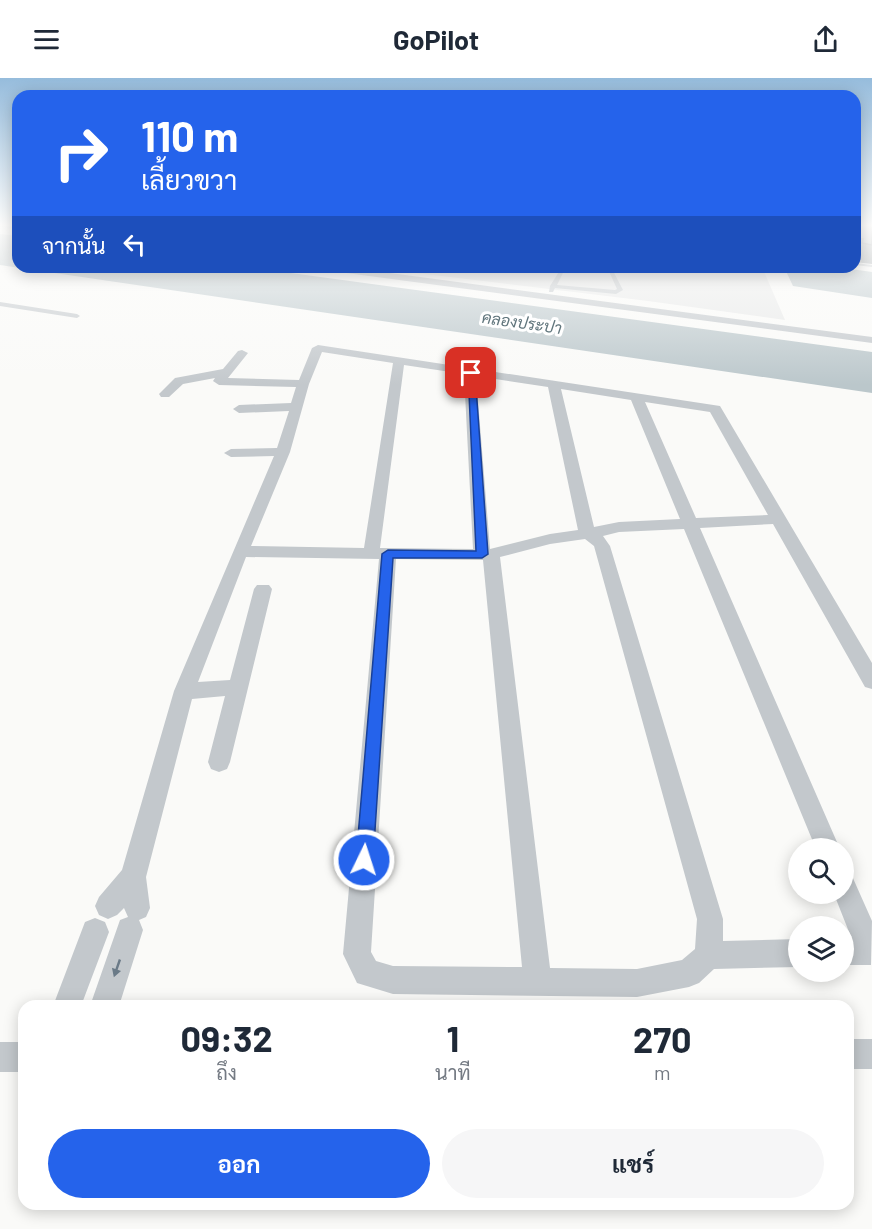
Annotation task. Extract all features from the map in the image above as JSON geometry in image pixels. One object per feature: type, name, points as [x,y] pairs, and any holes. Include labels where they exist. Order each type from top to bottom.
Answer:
[{"type":"street","points":[[404,278],[872,340]]},
{"type":"street","points":[[106,1000],[134,919],[133,877],[184,691],[240,551],[283,452],[303,384],[318,348],[715,409],[872,681]]},
{"type":"street","points":[[242,353],[219,381],[303,384]]},
{"type":"street","points":[[399,362],[379,554],[357,954],[367,973],[393,980],[637,983],[689,974],[709,955],[788,953]]},
{"type":"street","points":[[165,394],[179,381],[226,372]]},
{"type":"street","points":[[471,373],[487,554],[538,982]]},
{"type":"street","points":[[554,385],[587,534],[603,546],[710,919],[709,955]]},
{"type":"street","points":[[638,398],[823,838]]},
{"type":"street","points":[[239,409],[297,407]]},
{"type":"street","points":[[231,453],[283,452]]},
{"type":"street","points":[[240,551],[487,554],[550,539],[619,527],[779,519]]},
{"type":"street","points":[[219,762],[263,589]]},
{"type":"street","points":[[184,691],[238,687]]},
{"type":"street","points":[[108,906],[133,877]]},
{"type":"street","points":[[851,904],[871,951],[854,951]]},
{"type":"street","points":[[70,1000],[95,932]]},
{"type":"street","points":[[854,1054],[872,1054]]},
{"type":"street","points":[[0,1057],[18,1057]]},
{"type":"lane","points":[[548,297],[558,278]]},
{"type":"lane","points":[[553,286],[616,292],[620,290],[614,278]]},
{"type":"lane","points":[[0,304],[77,316]]},
{"type":"lane","points":[[0,311],[12,306]]},
{"type":"shaded area","points":[[456,278],[767,278],[785,320]]},
{"type":"water","name":"คลองประปา","points":[[87,278],[325,278],[872,352],[872,393]]},
{"type":"water","points":[[789,278],[872,278],[872,298],[793,286]]},
{"type":"route","points":[[364,860],[388,554],[482,554],[471,373]]}]
